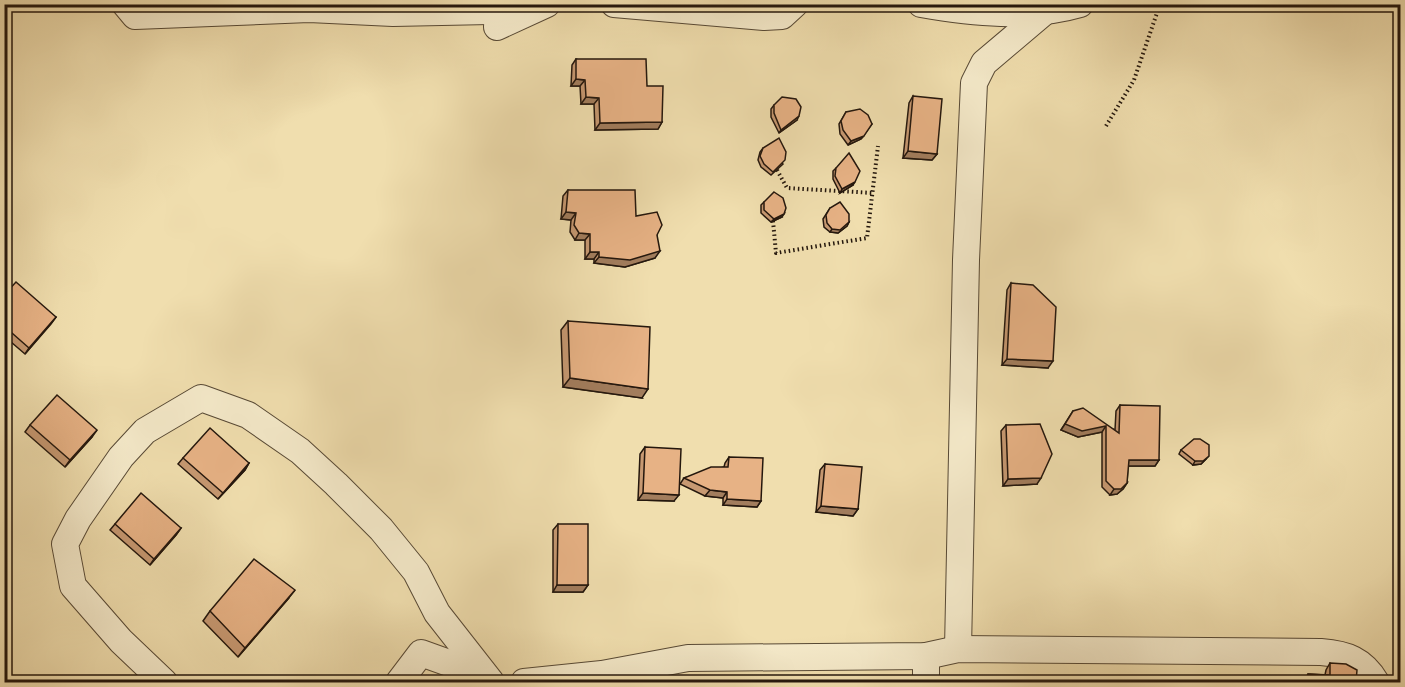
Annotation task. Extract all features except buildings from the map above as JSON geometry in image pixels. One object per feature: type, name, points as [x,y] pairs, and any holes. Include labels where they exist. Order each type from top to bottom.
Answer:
[{"type":"street","points":[[125,4],[135,16],[309,9],[393,13],[490,11],[490,4]]},
{"type":"street","points":[[498,4],[497,27],[547,4]]},
{"type":"street","points":[[614,4],[764,17],[782,16],[795,4]]},
{"type":"street","points":[[921,4],[999,13],[1042,12],[1080,4]]},
{"type":"street","points":[[958,650],[966,260],[974,83],[984,63],[1042,12]]},
{"type":"street","points":[[164,682],[121,641],[73,586],[65,543],[78,519],[121,457],[145,431],[201,398],[248,415],[300,451],[336,484],[381,529],[416,572],[437,613],[488,679]]},
{"type":"street","points":[[524,682],[602,674],[688,658],[926,656],[958,650],[1321,652],[1351,656],[1363,664],[1376,682]]},
{"type":"street","points":[[399,682],[421,653],[488,679],[515,682]]},
{"type":"street","points":[[926,656],[926,682]]},
{"type":"path","points":[[1106,126],[1134,80],[1160,4]]},
{"type":"path","points":[[773,221],[776,253],[867,237],[878,146]]},
{"type":"path","points":[[777,170],[787,188],[873,193]]}]
